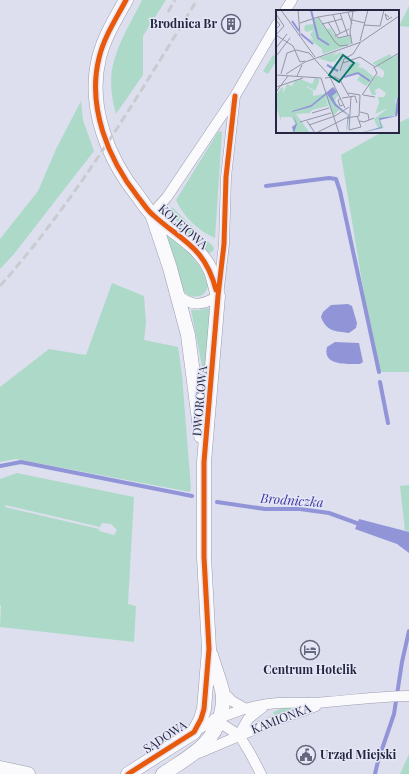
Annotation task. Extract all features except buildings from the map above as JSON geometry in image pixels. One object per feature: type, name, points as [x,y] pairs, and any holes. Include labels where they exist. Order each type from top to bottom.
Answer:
[{"type":"street","name":"KOLEJOWA","points":[[126,0],[106,36],[99,58],[95,84],[103,132],[115,162],[128,184],[152,214],[192,246],[204,259],[213,278],[218,296]]},
{"type":"street","points":[[286,10],[292,0]]},
{"type":"street","name":"DWORCOWA","points":[[204,462],[188,335],[152,214],[167,197],[235,96],[276,26]]},
{"type":"street","name":"DWORCOWA","points":[[205,703],[209,649],[204,556],[204,462],[218,296],[224,244],[226,177],[235,96]]},
{"type":"street","points":[[177,294],[184,300],[199,304],[210,301],[218,296]]},
{"type":"street","name":"DWORCOWA","points":[[209,649],[222,691],[223,706],[218,720]]},
{"type":"street","name":"KAMIONKA","points":[[222,691],[232,701],[246,709]]},
{"type":"street","name":"KAMIONKA","points":[[194,732],[218,720],[246,709],[277,703],[324,703],[386,696],[409,696]]},
{"type":"street","points":[[163,774],[193,755],[211,737],[218,720],[209,712],[205,703]]},
{"type":"street","name":"SĄDOWA","points":[[128,774],[194,732],[202,719],[205,703]]},
{"type":"street","name":"KAMIONKA","points":[[193,755],[239,735],[324,703]]},
{"type":"street","name":"KAMIONKA","points":[[239,735],[248,719],[266,705]]},
{"type":"street","name":"KAMIONKA","points":[[218,720],[239,735]]},
{"type":"street","points":[[239,735],[261,774]]},
{"type":"street","points":[[0,768],[28,774]]},
{"type":"green space","points":[[142,0],[166,0],[143,36],[143,75],[116,114],[113,103],[111,77],[115,56]]},
{"type":"green space","points":[[409,6],[409,27],[399,26]]},
{"type":"green space","points":[[273,55],[276,56],[276,62],[268,74],[263,71]]},
{"type":"green space","points":[[81,101],[83,120],[94,151],[14,254],[0,269],[0,239],[38,191],[56,149]]},
{"type":"green space","points":[[409,118],[409,372],[377,372],[341,155],[380,133],[399,133],[399,123]]},
{"type":"green space","points":[[220,131],[222,132],[215,238],[197,227],[183,212],[176,200]]},
{"type":"green space","points":[[172,207],[213,246],[214,249],[212,252],[208,253],[171,215]]},
{"type":"green space","points":[[167,233],[185,249],[203,271],[208,284],[206,291],[202,295],[191,296],[183,290],[166,235]]},
{"type":"green space","points":[[112,283],[144,296],[146,323],[144,340],[178,347],[182,375],[191,488],[190,492],[16,459],[0,462],[0,387],[49,349],[86,355]]},
{"type":"green space","points":[[210,309],[206,366],[203,367],[191,310]]},
{"type":"green space","points":[[17,473],[134,497],[128,604],[136,606],[134,642],[0,627],[0,479]],"holes":[[[5,505],[100,527],[102,523],[111,524],[117,530],[114,535],[99,531],[99,529],[5,507]]]},
{"type":"green space","points":[[409,485],[409,532],[405,530],[400,486]]},
{"type":"green space","points":[[303,707],[275,717],[273,712],[283,708]]},
{"type":"green space","points":[[409,754],[409,774],[400,774]]},
{"type":"water","points":[[348,304],[352,306],[357,323],[356,328],[349,333],[332,330],[326,326],[321,317],[323,312],[331,305]]},
{"type":"water","points":[[335,342],[359,343],[363,362],[360,364],[343,364],[332,361],[328,358],[326,353],[327,347]]},
{"type":"water","points":[[359,519],[409,532],[409,553],[397,544],[355,529]]},
{"type":"waterway","points":[[266,186],[329,178],[336,179],[340,191],[379,372]]},
{"type":"waterway","points":[[380,382],[388,423]]},
{"type":"waterway","name":"Brodniczka","points":[[0,466],[21,462],[192,496]]},
{"type":"waterway","name":"Brodniczka","points":[[217,502],[265,509],[300,509],[329,513],[362,525]]},
{"type":"waterway","name":"Brodniczka","points":[[375,774],[394,714],[402,662],[409,631]]},
{"type":"railway","points":[[168,12],[175,0]]},
{"type":"railway","points":[[0,286],[55,219],[80,183],[128,111],[197,0]]},
{"type":"cycle path","points":[[126,0],[107,35],[99,58],[96,76],[96,95],[98,113],[103,132],[109,149],[127,182],[151,213],[192,246],[199,254],[206,264],[216,290]]},
{"type":"cycle path","points":[[128,774],[194,732],[201,719],[204,709],[209,649],[204,557],[204,462],[218,296],[224,244],[226,177],[235,96]]},
{"type":"place","name":"Brodnica Br","points":[[231,24]]},
{"type":"place","name":"Centrum Hotelik","points":[[310,650]]},
{"type":"place","name":"Urząd Miejski","points":[[306,755]]}]
